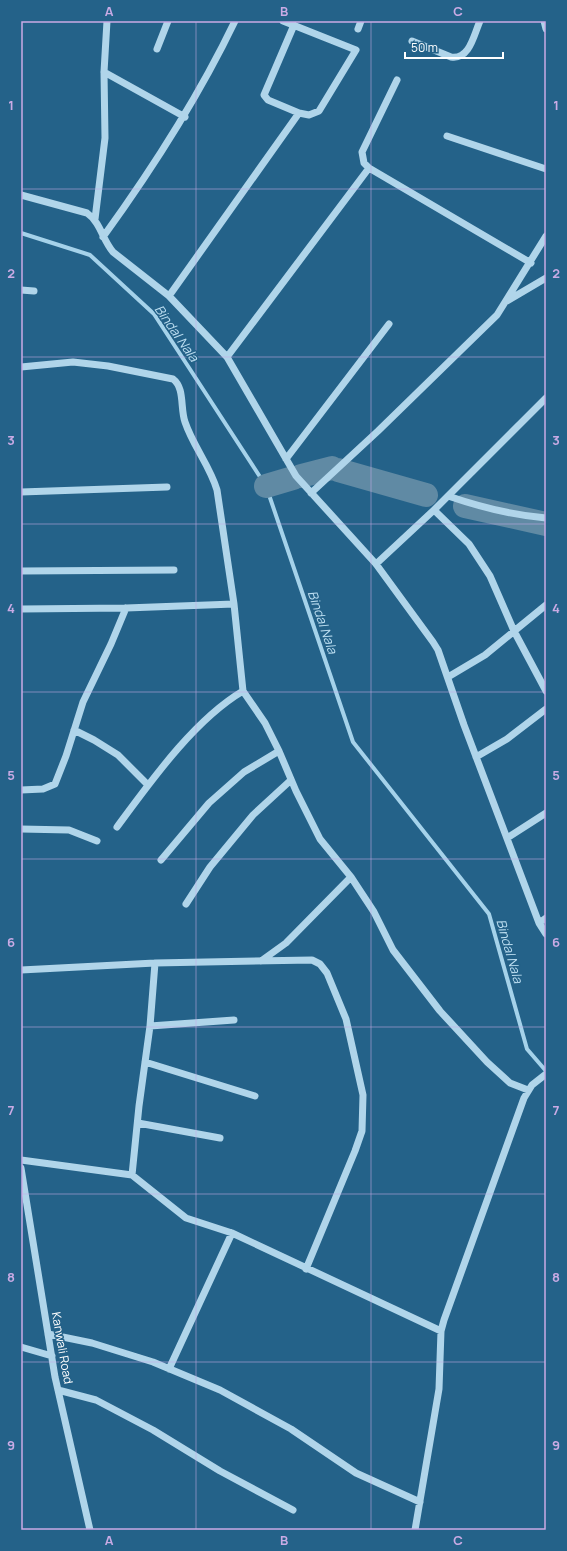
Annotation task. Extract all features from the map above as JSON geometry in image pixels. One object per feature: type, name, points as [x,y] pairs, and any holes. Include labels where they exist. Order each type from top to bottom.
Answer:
[{"type":"street","points":[[107,21],[104,72],[105,138],[95,218],[103,237],[113,252],[169,296],[227,357],[296,476],[376,564],[436,646],[539,923],[546,934]]},
{"type":"street","points":[[157,49],[168,21]]},
{"type":"street","points":[[103,237],[141,186],[185,117],[214,66],[235,21]]},
{"type":"street","points":[[283,21],[294,25],[356,50],[319,111],[309,115],[299,113],[268,100],[264,94],[294,25]]},
{"type":"street","points":[[358,28],[361,21]]},
{"type":"street","points":[[412,41],[451,57],[458,58],[468,49],[480,21]]},
{"type":"street","points":[[544,21],[546,29]]},
{"type":"street","points":[[104,72],[185,117]]},
{"type":"street","points":[[397,80],[362,152],[364,163],[369,168],[531,263]]},
{"type":"street","points":[[169,296],[299,113]]},
{"type":"street","points":[[447,136],[546,169]]},
{"type":"street","points":[[227,357],[369,168]]},
{"type":"street","points":[[21,195],[87,213],[95,218]]},
{"type":"street","points":[[311,492],[378,431],[497,315],[531,263],[546,236]]},
{"type":"street","points":[[505,302],[546,278]]},
{"type":"street","points":[[21,290],[34,291]]},
{"type":"street","points":[[286,459],[389,324]]},
{"type":"street","points":[[21,367],[73,362],[101,365],[173,378],[178,383],[180,389],[181,408],[185,422],[214,479],[217,490],[237,620],[240,680],[243,691],[265,723],[320,839],[352,877],[374,912],[393,950],[440,1011],[493,1067],[510,1082],[530,1088]]},
{"type":"street","points":[[376,564],[434,510],[546,398]]},
{"type":"street","points":[[21,492],[167,486]]},
{"type":"street","points":[[448,496],[479,506],[524,516],[546,518]]},
{"type":"street","points":[[434,510],[469,544],[478,557],[499,594],[514,631],[546,691]]},
{"type":"street","points":[[21,571],[174,570]]},
{"type":"street","points":[[21,609],[126,608],[234,604]]},
{"type":"street","points":[[448,677],[486,655],[546,605]]},
{"type":"street","points":[[21,790],[43,790],[55,784],[83,702],[111,644],[126,608]]},
{"type":"street","points":[[116,827],[148,785],[187,739],[224,703],[243,691]]},
{"type":"street","points":[[476,757],[507,739],[546,709]]},
{"type":"street","points":[[74,730],[118,755],[148,785]]},
{"type":"street","points":[[161,860],[209,802],[244,772],[279,751]]},
{"type":"street","points":[[186,904],[210,867],[253,815],[291,780]]},
{"type":"street","points":[[507,838],[546,813]]},
{"type":"street","points":[[21,829],[60,829],[78,832],[97,841]]},
{"type":"street","points":[[260,961],[286,943],[352,877]]},
{"type":"street","points":[[539,923],[546,918]]},
{"type":"street","points":[[21,970],[155,963],[312,960],[320,964],[327,973],[346,1019],[362,1095],[362,1131],[306,1269]]},
{"type":"street","points":[[132,1175],[150,1026],[155,963]]},
{"type":"street","points":[[150,1026],[234,1020]]},
{"type":"street","points":[[145,1062],[255,1096]]},
{"type":"street","points":[[415,1530],[439,1389],[441,1331],[488,1194],[530,1088],[546,1074]]},
{"type":"street","points":[[138,1123],[220,1138]]},
{"type":"street","points":[[21,1160],[132,1175],[186,1218],[232,1234],[441,1331]]},
{"type":"street","name":"Kanwali Road","points":[[21,1168],[58,1390],[90,1530]]},
{"type":"street","points":[[169,1369],[232,1234]]},
{"type":"street","points":[[48,1334],[92,1343],[169,1369],[220,1390],[291,1429],[356,1473],[420,1502]]},
{"type":"street","points":[[21,1348],[52,1356]]},
{"type":"street","points":[[58,1390],[96,1400],[153,1430],[220,1471],[293,1510]]},
{"type":"waterway","name":"Bindal Nala","points":[[21,233],[90,255],[154,314],[266,486],[353,742],[489,914],[527,1049],[546,1071]]},
{"type":"waterway","points":[[301,476],[332,468]]},
{"type":"waterway","points":[[338,470],[426,495]]},
{"type":"waterway","points":[[266,486],[293,478]]},
{"type":"waterway","points":[[465,506],[546,524]]}]
